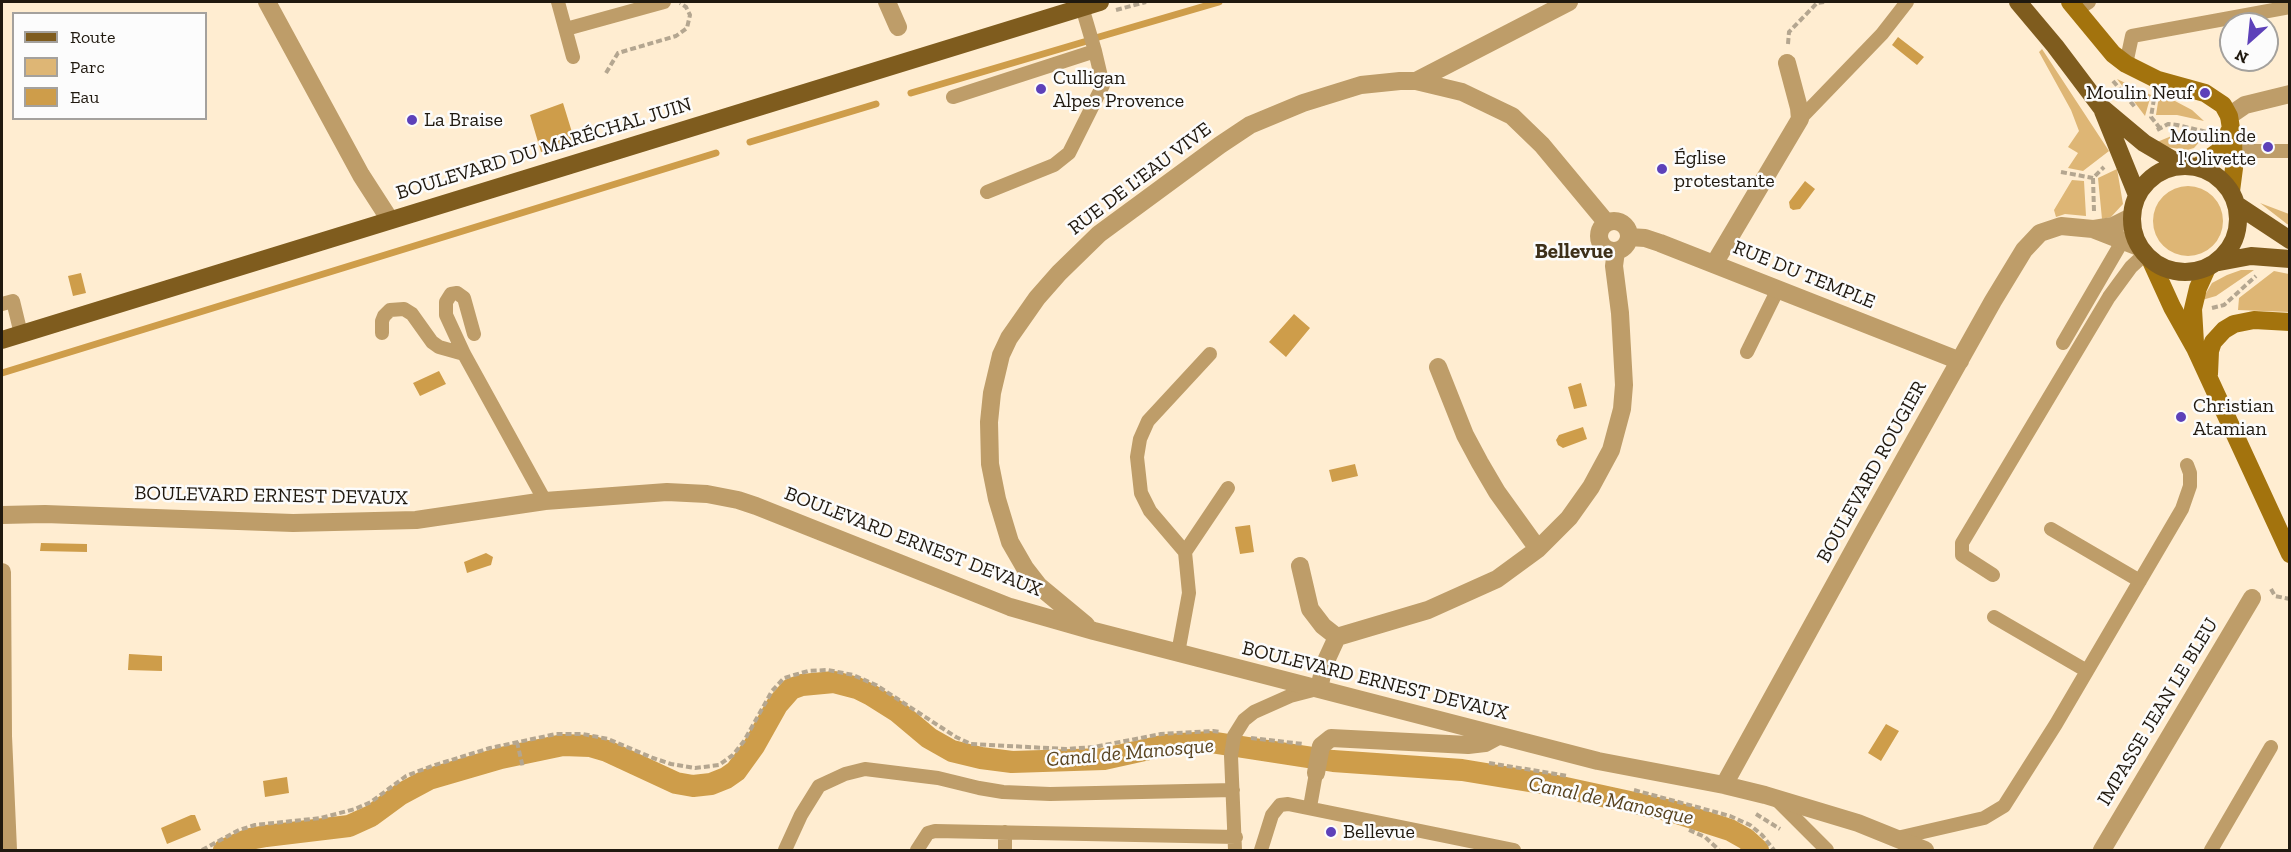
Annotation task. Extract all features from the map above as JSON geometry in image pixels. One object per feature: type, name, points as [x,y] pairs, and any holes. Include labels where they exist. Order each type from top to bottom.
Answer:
[{"type":"main road","name":"BOULEVARD DU MARÉCHAL JUIN","points":[[2,340],[1100,2]]},
{"type":"main road","points":[[2018,2],[2101,107],[2123,156],[2137,195]]},
{"type":"main road","points":[[2101,107],[2144,143],[2216,176],[2234,198],[2289,240]]},
{"type":"main road","points":[[2190,166],[2169,168],[2156,174],[2137,195],[2132,217],[2133,232],[2140,251],[2164,268],[2178,273],[2193,272],[2251,256],[2289,259]]},
{"type":"main road","points":[[2213,265],[2229,250],[2236,236],[2239,220],[2234,198]]},
{"type":"street","points":[[267,2],[361,175],[390,220]]},
{"type":"street","points":[[887,2],[898,27]]},
{"type":"street","points":[[1416,81],[1569,2]]},
{"type":"street","points":[[2079,4],[2113,54],[2126,64],[2158,80],[2205,93],[2219,100],[2230,122],[2234,151],[2234,198]]},
{"type":"street","points":[[1714,264],[1800,119],[1786,63]]},
{"type":"street","name":"RUE DE L'EAU VIVE","points":[[1094,631],[1039,586],[1015,552],[1004,525],[990,464],[989,422],[992,393],[1001,355],[1009,338],[1037,298],[1099,234],[1242,130],[1267,117],[1361,85],[1416,81],[1462,92],[1512,116],[1542,145],[1606,222]]},
{"type":"street","points":[[2190,166],[2219,151],[2230,122],[2245,105],[2289,94]]},
{"type":"street","name":"BOULEVARD ROUGIER","points":[[1724,785],[1993,301],[2024,250],[2034,238],[2050,228],[2061,226],[2093,229],[2114,226],[2132,217]]},
{"type":"street","points":[[1615,220],[1624,224],[1629,237],[1625,246],[1616,251],[1606,249],[1600,242],[1598,233],[1606,222],[1615,220]]},
{"type":"street","name":"BOULEVARD ROUGIER","points":[[2093,229],[2140,251]]},
{"type":"street","name":"RUE DU TEMPLE","points":[[1629,237],[1645,238],[1660,243],[1960,361]]},
{"type":"street","points":[[1319,688],[1324,663],[1337,637],[1428,610],[1455,600],[1497,579],[1538,549],[1579,505],[1602,468],[1616,436],[1622,410],[1624,385],[1620,313],[1614,266],[1616,251]]},
{"type":"street","points":[[2140,251],[2195,348],[2289,554]]},
{"type":"street","points":[[2195,348],[2193,309],[2198,288],[2213,265]]},
{"type":"street","points":[[2209,379],[2210,351],[2213,342],[2224,330],[2244,321],[2289,322]]},
{"type":"street","points":[[1438,367],[1465,435],[1480,463],[1497,492],[1538,549]]},
{"type":"street","name":"BOULEVARD ERNEST DEVAUX","points":[[2,515],[45,514],[293,523],[416,520],[545,501],[667,492],[690,492],[738,500],[840,538],[998,603],[1094,631],[1498,736],[1598,761],[1724,785],[1773,798],[1858,823],[1925,850]]},
{"type":"street","points":[[1300,566],[1310,609],[1323,626],[1337,637]]},
{"type":"street","points":[[2,572],[3,736],[8,850]]},
{"type":"street","name":"IMPASSE JEAN LE BLEU","points":[[2102,850],[2252,597]]},
{"type":"street","points":[[1316,773],[1321,747],[1327,739],[1335,737],[1474,745],[1485,743],[1498,736]]},
{"type":"lane","points":[[558,2],[573,57]]},
{"type":"lane","points":[[566,29],[664,2]]},
{"type":"lane","points":[[1800,119],[1882,34],[1907,2]]},
{"type":"lane","points":[[987,192],[1054,165],[1069,153],[1103,85],[1082,7]]},
{"type":"lane","points":[[2126,64],[2132,36],[2289,7]]},
{"type":"lane","points":[[953,97],[1095,51]]},
{"type":"lane","points":[[2234,151],[2289,151]]},
{"type":"lane","points":[[2062,343],[2140,251]]},
{"type":"lane","points":[[1993,575],[1962,555],[1962,543],[2109,297],[2140,251]]},
{"type":"lane","points":[[1747,352],[1778,289]]},
{"type":"lane","points":[[474,334],[464,298],[457,293],[451,294],[446,302],[445,311],[464,354],[545,501]]},
{"type":"lane","points":[[2,304],[13,302],[21,334]]},
{"type":"lane","points":[[382,333],[384,316],[390,310],[404,309],[412,314],[432,342],[439,347],[464,354]]},
{"type":"lane","points":[[1178,653],[1189,593],[1185,552],[1144,501],[1137,457],[1140,439],[1148,421],[1210,354]]},
{"type":"lane","points":[[1897,838],[1984,818],[2004,806],[2087,671],[2188,497],[2190,473],[2187,465]]},
{"type":"lane","points":[[1185,552],[1228,488]]},
{"type":"lane","points":[[2051,529],[2140,581]]},
{"type":"lane","points":[[1994,617],[2087,671]]},
{"type":"lane","points":[[917,850],[928,833],[935,831],[1005,832],[1236,844],[1231,756],[1234,736],[1244,720],[1254,712],[1290,696],[1319,688]]},
{"type":"lane","points":[[2211,850],[2271,747]]},
{"type":"lane","points":[[785,850],[801,815],[819,786],[844,774],[865,769],[927,776],[1003,792],[1050,794],[1233,789]]},
{"type":"lane","points":[[1310,807],[1316,773]]},
{"type":"lane","points":[[1773,798],[1785,807],[1827,850]]},
{"type":"lane","points":[[1261,850],[1276,809],[1280,805],[1288,804],[1514,850]]},
{"type":"lane","points":[[1005,832],[1005,850]]},
{"type":"path","points":[[677,2],[686,7],[690,15]]},
{"type":"path","points":[[606,73],[615,55],[676,36],[687,28],[690,15],[686,2]]},
{"type":"path","points":[[1786,63],[1789,32],[1817,3],[1824,2]]},
{"type":"path","points":[[2061,172],[2093,178]]},
{"type":"path","points":[[2209,309],[2224,305],[2261,271]]},
{"type":"path","points":[[2269,586],[2275,596],[2289,599]]},
{"type":"path","points":[[202,850],[238,830],[255,825],[321,818],[355,809],[371,802],[406,776],[490,747],[556,734],[583,734],[608,739],[671,764],[695,768],[719,765],[734,755],[772,691],[784,678],[795,674],[828,670],[854,675],[876,685],[956,737],[971,744],[1066,749],[1094,747],[1161,734],[1213,731],[1234,736],[1321,747]]},
{"type":"path","points":[[517,742],[523,768]]},
{"type":"path","points":[[1481,762],[1577,777]]},
{"type":"path","points":[[1632,789],[1730,816],[1750,825],[1774,850]]},
{"type":"path","points":[[1753,812],[1788,834]]},
{"type":"path","points":[[1689,830],[1706,837],[1719,850]]},
{"type":"green space","points":[[2042,49],[2109,151],[2083,171],[2068,168],[2078,153],[2068,147],[2079,131],[2071,110],[2039,52]]},
{"type":"green space","points":[[2117,79],[2151,95],[2145,116]]},
{"type":"green space","points":[[2159,96],[2192,110],[2204,121],[2177,115],[2156,115]]},
{"type":"green space","points":[[2174,135],[2187,135],[2201,140],[2194,148],[2187,150],[2166,147],[2157,142]]},
{"type":"green space","points":[[2117,169],[2123,204],[2111,217],[2102,219],[2098,178]]},
{"type":"green space","points":[[2072,180],[2084,181],[2086,216],[2065,214],[2056,217],[2054,210]]},
{"type":"green space","points":[[2195,186],[2208,192],[2217,201],[2221,207],[2223,221],[2221,235],[2213,246],[2202,254],[2181,256],[2163,246],[2155,235],[2153,214],[2163,196],[2174,188]]},
{"type":"green space","points":[[2260,203],[2289,214],[2289,225],[2287,224]]},
{"type":"green space","points":[[2241,270],[2254,270],[2216,296],[2202,300],[2212,283]]},
{"type":"green space","points":[[2274,271],[2289,274],[2289,312],[2238,310],[2239,298]]},
{"type":"water","points":[[1898,37],[1924,57],[1917,65],[1892,45]]},
{"type":"water","points":[[563,103],[575,142],[541,152],[530,115]]},
{"type":"water","points":[[1805,181],[1815,189],[1800,209],[1793,210],[1789,202]]},
{"type":"water","points":[[81,273],[86,293],[73,296],[68,276]]},
{"type":"water","points":[[1294,314],[1310,328],[1286,357],[1269,342]]},
{"type":"water","points":[[439,371],[446,384],[420,396],[413,383]]},
{"type":"water","points":[[1581,383],[1587,406],[1574,409],[1568,387]]},
{"type":"water","points":[[1583,427],[1587,439],[1563,448],[1558,445],[1556,440],[1559,435]]},
{"type":"water","points":[[1355,464],[1358,476],[1332,482],[1329,470]]},
{"type":"water","points":[[1250,525],[1254,552],[1240,554],[1235,527]]},
{"type":"water","points":[[41,543],[87,544],[87,552],[40,551]]},
{"type":"water","points":[[486,553],[493,557],[491,565],[467,573],[464,562]]},
{"type":"water","points":[[129,654],[162,656],[162,671],[128,670]]},
{"type":"water","points":[[1886,724],[1899,731],[1881,761],[1868,753]]},
{"type":"water","points":[[287,777],[289,793],[265,797],[263,781]]},
{"type":"water","points":[[195,815],[201,830],[167,844],[161,828]]},
{"type":"waterway","points":[[1092,39],[1219,2]]},
{"type":"waterway","points":[[911,93],[1087,41]]},
{"type":"waterway","points":[[750,142],[876,104]]},
{"type":"waterway","points":[[2,373],[716,153]]},
{"type":"waterway","name":"Canal de Manosque","points":[[224,850],[250,839],[349,826],[371,816],[401,794],[429,779],[501,758],[563,745],[590,746],[607,751],[676,783],[693,786],[711,784],[736,771],[754,746],[777,705],[791,689],[802,685],[834,682],[857,688],[871,695],[898,712],[929,738],[952,751],[981,758],[1012,762],[1104,759],[1167,745],[1210,742],[1333,761],[1462,770],[1547,784],[1671,811],[1730,830],[1746,839],[1758,850]]},
{"type":"place","name":"Culligan Alpes Provence","points":[[1041,89]]},
{"type":"place","name":"Moulin Neuf","points":[[2205,93]]},
{"type":"place","name":"La Braise","points":[[412,120]]},
{"type":"place","name":"Moulin de l'Olivette","points":[[2268,147]]},
{"type":"place","name":"Église protestante","points":[[1662,169]]},
{"type":"place","name":"Christian Atamian","points":[[2181,417]]},
{"type":"place","name":"Bellevue","points":[[1331,832]]},
{"type":"district","name":"Bellevue","points":[[1574,252]]}]
